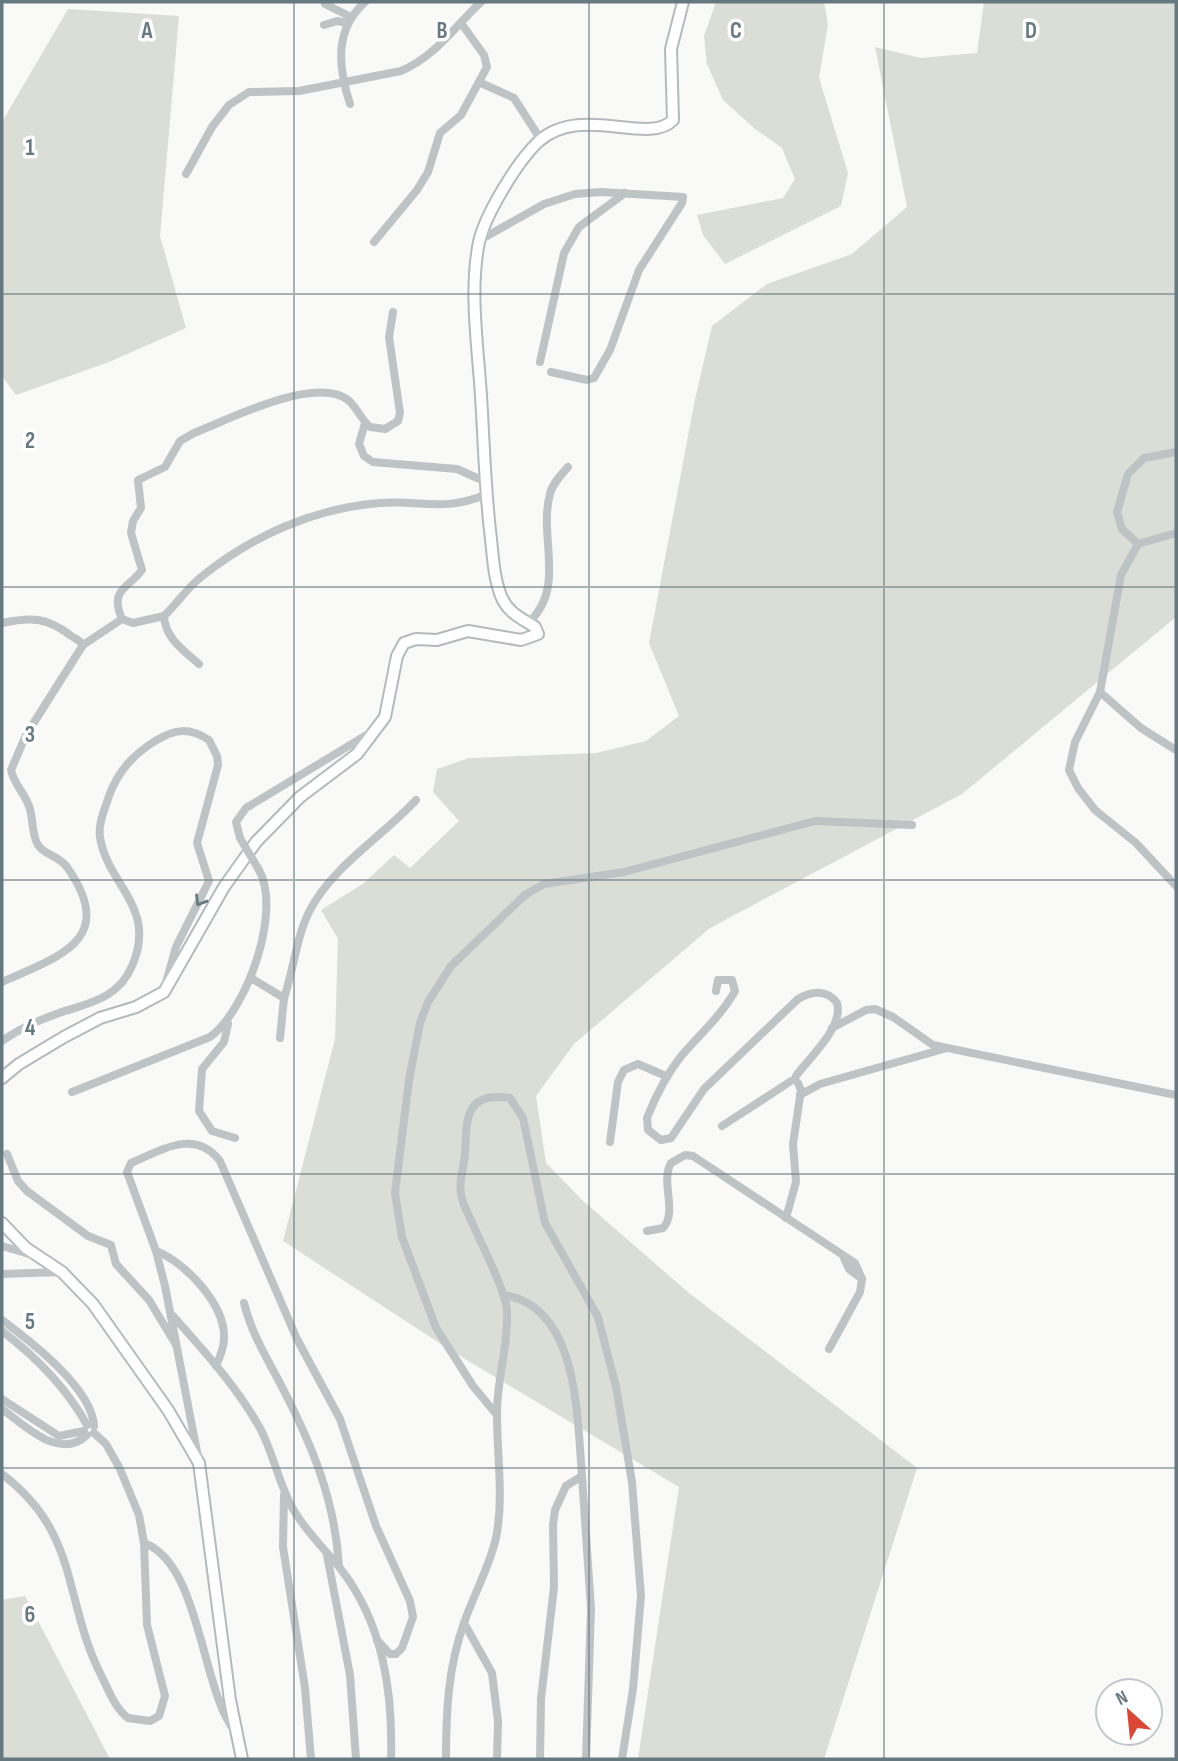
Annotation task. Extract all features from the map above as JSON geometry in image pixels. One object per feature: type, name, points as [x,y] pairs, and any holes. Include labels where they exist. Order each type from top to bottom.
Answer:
[{"type":"main road","points":[[2,1078],[19,1063],[88,1024],[136,1007],[164,992],[224,887],[256,842],[300,797],[357,754],[375,730],[387,712],[397,656],[404,643],[416,639],[437,640],[468,631],[521,640],[538,634],[535,627],[512,613],[501,597],[495,575],[484,481],[477,294],[480,240],[489,216],[521,163],[541,140],[553,131],[582,123],[649,129],[668,125],[675,112],[671,49],[683,2]]},
{"type":"main road","points":[[2,1223],[37,1256],[62,1272],[93,1304],[168,1410],[200,1464],[236,1732],[242,1759]]},
{"type":"street","points":[[350,104],[343,81],[341,48],[349,20],[365,2]]},
{"type":"street","points":[[186,174],[212,127],[237,99],[249,92],[299,91],[401,71],[416,65],[444,43],[481,2]]},
{"type":"street","points":[[325,5],[349,20]]},
{"type":"street","points":[[324,25],[349,20]]},
{"type":"street","points":[[374,242],[417,190],[428,172],[440,133],[461,115],[481,83],[486,61],[461,23]]},
{"type":"street","points":[[481,83],[513,98],[541,140]]},
{"type":"street","points":[[480,240],[560,198],[587,192],[677,194],[684,200],[639,271],[610,350],[594,378],[587,380],[551,372]]},
{"type":"street","points":[[540,362],[564,253],[579,228],[625,193]]},
{"type":"street","points":[[393,312],[389,337],[398,421],[385,429],[374,428],[365,423],[350,402],[341,396],[317,393],[264,405],[180,441],[165,467],[138,480],[136,485],[141,508],[133,520],[131,533],[142,569],[120,590],[117,609],[122,619],[132,623],[164,616],[183,593],[215,567],[251,543],[312,516],[379,503],[448,506],[485,495]]},
{"type":"street","points":[[365,423],[359,444],[364,456],[373,462],[457,470],[484,481]]},
{"type":"street","points":[[1138,544],[1122,530],[1117,512],[1128,474],[1144,458],[1176,452]]},
{"type":"street","points":[[528,624],[537,615],[547,594],[550,494],[568,467]]},
{"type":"street","points":[[1176,533],[1138,544],[1121,575],[1100,692],[1075,742],[1069,770],[1078,788],[1095,810],[1136,843],[1176,886]]},
{"type":"street","points":[[164,616],[164,627],[169,635],[200,664]]},
{"type":"street","points":[[2,623],[27,617],[43,619],[58,625],[83,645]]},
{"type":"street","points":[[2,982],[56,958],[77,943],[85,931],[87,903],[58,856],[42,851],[38,845],[31,810],[11,770],[26,735],[83,645],[122,619]]},
{"type":"street","points":[[1100,692],[1141,728],[1176,750]]},
{"type":"street","points":[[2,1041],[42,1020],[109,995],[132,967],[138,937],[137,916],[102,843],[101,821],[119,773],[140,751],[177,730],[195,732],[209,740],[217,756],[198,838],[198,850],[209,873],[209,887],[176,947],[164,992]]},
{"type":"street","points":[[234,1138],[212,1131],[199,1111],[202,1069],[224,1042],[229,1021],[251,978],[267,899],[266,884],[240,838],[236,822],[246,808],[375,730]]},
{"type":"street","points":[[280,1038],[284,998],[300,933],[312,907],[327,886],[416,800]]},
{"type":"street","points":[[497,1415],[473,1386],[436,1328],[402,1237],[395,1193],[407,1090],[420,1023],[428,1002],[451,966],[525,895],[544,884],[593,879],[645,867],[815,821],[912,825]]},
{"type":"street","points":[[251,978],[284,998]]},
{"type":"street","points":[[716,991],[718,980],[732,980],[735,991],[728,1004],[667,1076],[646,1122],[651,1133],[664,1140],[676,1134],[704,1089],[798,999],[812,993],[831,996],[838,1011],[832,1028],[795,1080],[722,1126]]},
{"type":"street","points":[[832,1028],[866,1010],[875,1009],[893,1017],[924,1041],[947,1048],[1176,1095]]},
{"type":"street","points":[[72,1092],[210,1037],[229,1021]]},
{"type":"street","points":[[800,1095],[820,1084],[947,1048]]},
{"type":"street","points":[[610,1142],[618,1082],[624,1070],[638,1064],[667,1076]]},
{"type":"street","points":[[786,1218],[796,1182],[793,1144],[800,1095],[795,1080]]},
{"type":"street","points":[[446,1759],[446,1709],[452,1667],[464,1623],[482,1583],[496,1536],[500,1496],[497,1415],[507,1334],[503,1295],[463,1202],[459,1182],[465,1154],[465,1122],[470,1109],[479,1101],[496,1096],[510,1098],[523,1118],[545,1223],[598,1317],[616,1387],[632,1482],[641,1596],[622,1759]]},
{"type":"street","points":[[200,1464],[173,1316],[156,1251],[127,1172],[128,1167],[187,1141],[201,1145],[220,1161],[297,1339],[331,1399],[349,1441],[376,1526],[410,1601],[413,1617],[402,1648],[390,1654],[377,1640]]},
{"type":"street","points":[[7,1154],[18,1181],[26,1191],[88,1236],[111,1245],[116,1264],[149,1300],[178,1349]]},
{"type":"street","points":[[647,1231],[667,1224],[668,1169],[685,1155],[701,1158],[844,1258],[849,1269],[862,1279],[860,1292],[829,1349]]},
{"type":"street","points":[[2,1246],[37,1256]]},
{"type":"street","points":[[156,1251],[182,1265],[203,1287],[214,1308],[224,1334],[216,1366]]},
{"type":"street","points":[[2,1274],[62,1272]]},
{"type":"street","points":[[503,1295],[528,1300],[541,1310],[565,1351],[578,1423],[590,1595],[586,1759]]},
{"type":"street","points":[[244,1303],[255,1340],[317,1459],[332,1509],[339,1566]]},
{"type":"street","points":[[173,1316],[216,1366],[261,1431],[285,1493],[313,1539],[339,1566],[353,1587],[377,1640],[392,1704],[391,1759]]},
{"type":"street","points":[[2,1320],[67,1394],[89,1430],[106,1444],[132,1493],[144,1543],[148,1625],[165,1701],[159,1716],[139,1721],[122,1713],[89,1652],[68,1568],[55,1535],[35,1505],[2,1474]]},
{"type":"street","points":[[2,1331],[22,1341],[76,1388],[91,1411],[89,1430]]},
{"type":"street","points":[[67,1394],[76,1388]]},
{"type":"street","points":[[2,1399],[59,1436],[89,1430]]},
{"type":"street","points":[[2,1409],[41,1436],[64,1446],[89,1430]]},
{"type":"street","points":[[540,1759],[541,1699],[555,1576],[555,1510],[566,1486],[582,1476]]},
{"type":"street","points":[[285,1493],[283,1548],[300,1652],[311,1759]]},
{"type":"street","points":[[144,1543],[163,1555],[180,1583],[226,1717],[236,1732]]},
{"type":"street","points":[[327,1555],[351,1675],[356,1759]]},
{"type":"street","points":[[464,1623],[492,1673],[498,1721],[497,1759]]},
{"type":"shaded area","points":[[716,2],[824,2],[828,24],[819,78],[848,173],[841,206],[725,264],[703,235],[697,215],[783,198],[795,179],[782,148],[754,128],[723,100],[707,64],[704,36]]},
{"type":"shaded area","points":[[984,2],[1176,2],[1176,617],[962,794],[710,928],[574,1044],[536,1096],[546,1163],[582,1200],[689,1293],[917,1468],[824,1759],[638,1759],[679,1487],[450,1350],[283,1241],[335,1039],[338,939],[321,910],[364,883],[394,855],[410,868],[459,821],[433,792],[437,769],[469,758],[596,753],[646,741],[679,716],[649,643],[695,399],[712,326],[767,284],[852,254],[907,207],[875,47],[921,58],[977,53]]},
{"type":"shaded area","points":[[68,9],[179,16],[160,236],[186,328],[109,362],[16,395],[2,376],[2,122]]},
{"type":"shaded area","points":[[25,1596],[110,1759],[2,1759],[2,1600]]}]
